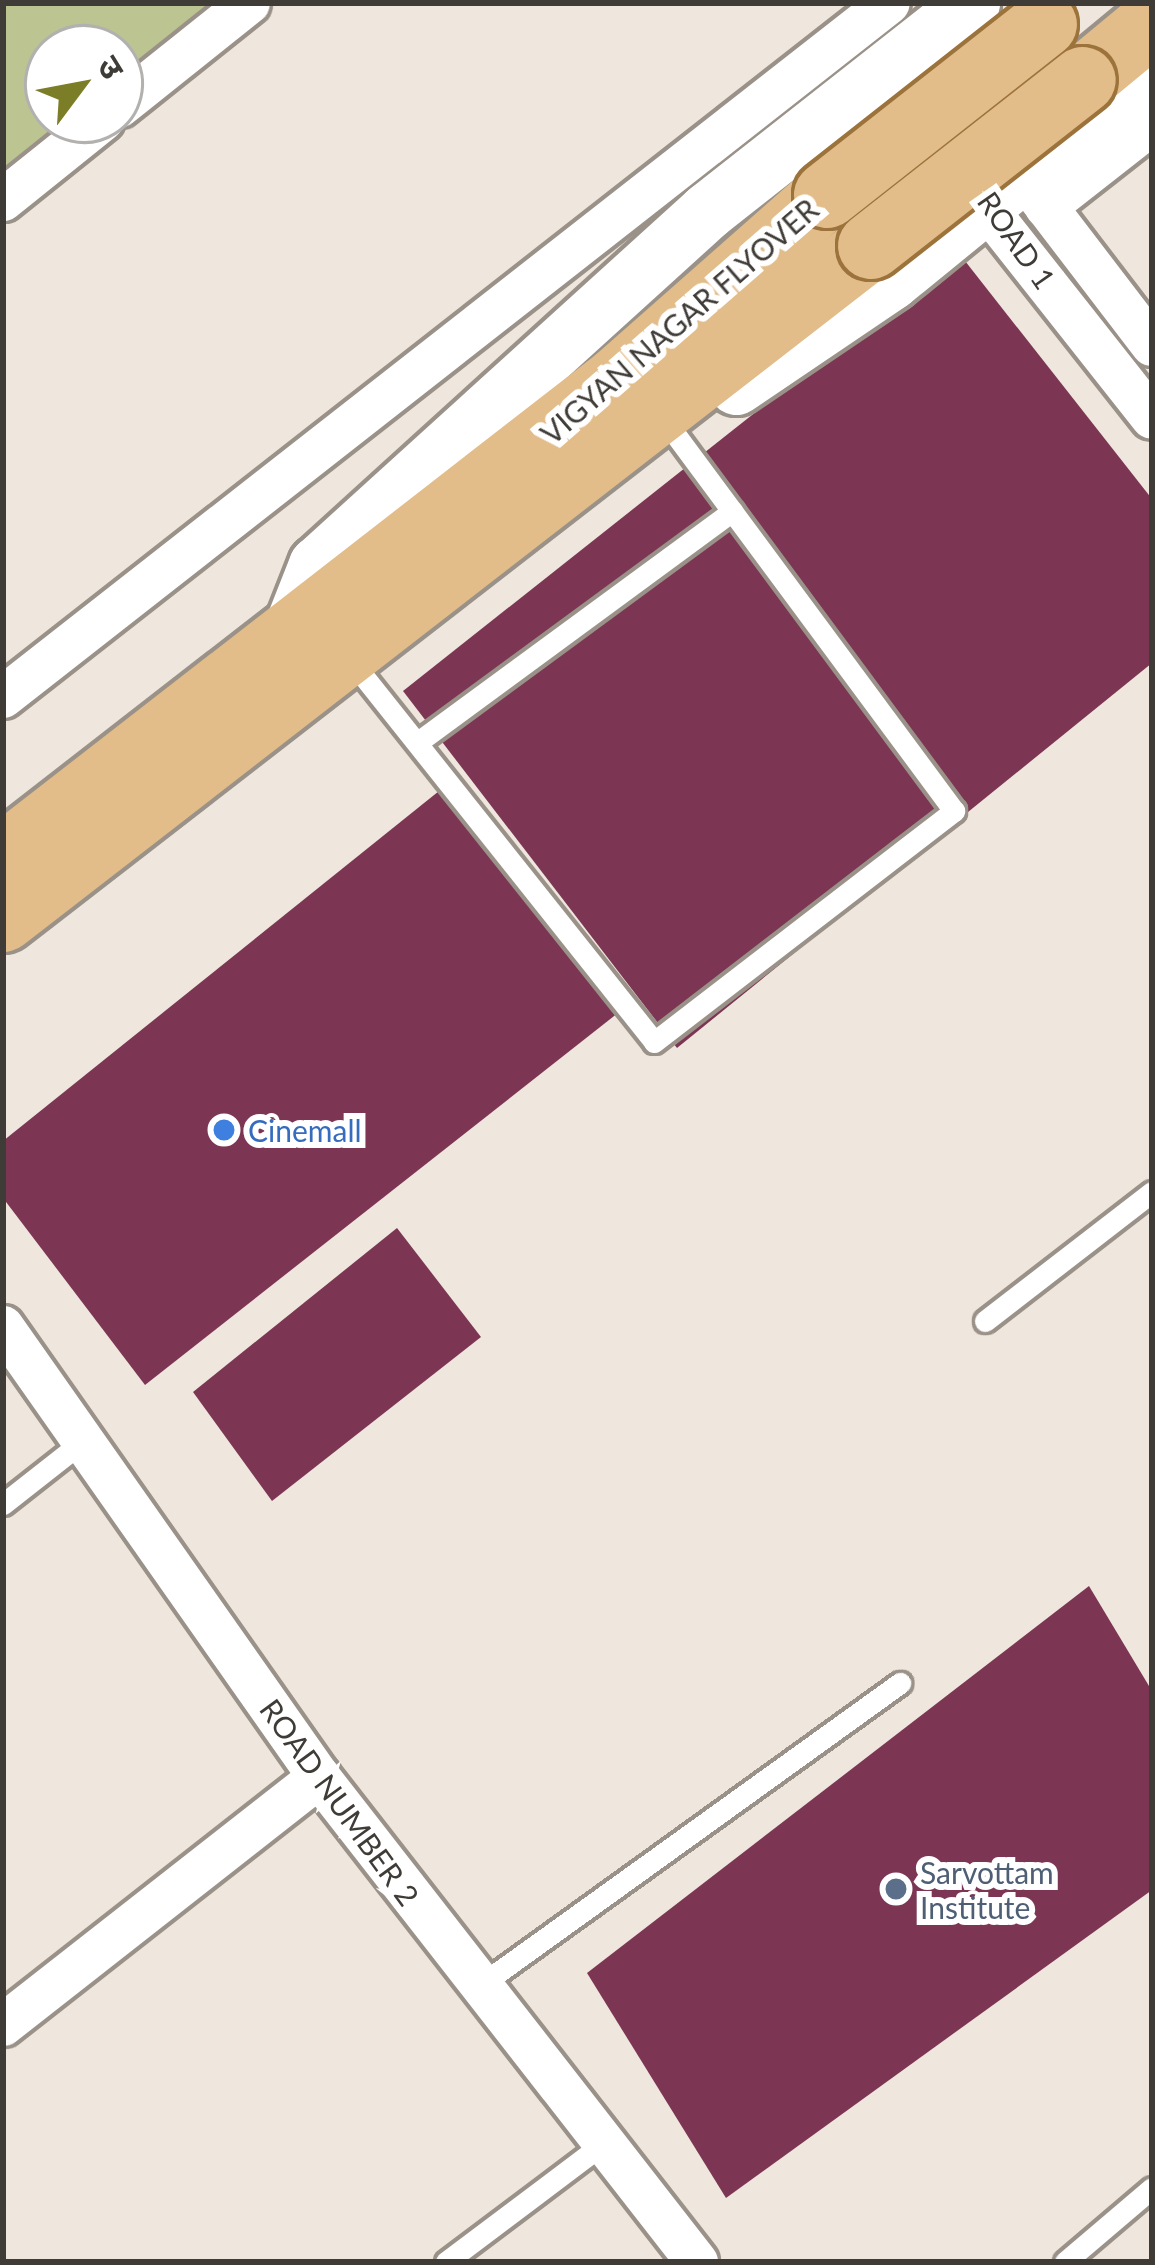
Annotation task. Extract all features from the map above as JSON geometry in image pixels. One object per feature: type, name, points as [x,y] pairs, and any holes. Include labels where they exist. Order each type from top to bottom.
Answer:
[{"type":"main road","name":"VIGYAN NAGAR FLYOVER","points":[[329,646],[616,380],[826,195],[1058,13]]},
{"type":"main road","name":"VIGYAN NAGAR FLYOVER","points":[[329,646],[871,246],[1152,23]]},
{"type":"main road","points":[[3,857],[105,778],[329,646]]},
{"type":"main road","points":[[3,919],[329,646]]},
{"type":"street","points":[[144,87],[249,3]]},
{"type":"street","points":[[936,9],[317,565],[329,646],[431,623],[672,430],[1018,196],[1152,124]]},
{"type":"street","points":[[3,697],[936,9]]},
{"type":"street","name":"ROAD 1","points":[[936,9],[1018,196],[1152,418]]},
{"type":"street","points":[[1018,196],[1152,68]]},
{"type":"street","points":[[3,200],[73,144]]},
{"type":"street","name":"ROAD 1","points":[[1018,196],[1152,345]]},
{"type":"street","points":[[3,819],[56,778],[105,778]]},
{"type":"street","name":"ROAD NUMBER 2","points":[[3,1327],[319,1778],[600,2146],[697,2262]]},
{"type":"street","points":[[3,2025],[319,1778]]},
{"type":"lane","points":[[329,646],[422,740],[654,1042],[954,811],[672,430]]},
{"type":"lane","points":[[422,740],[732,511]]},
{"type":"lane","points":[[985,1321],[1152,1192]]},
{"type":"lane","points":[[3,1504],[83,1441]]},
{"type":"lane","points":[[479,1986],[900,1683]]},
{"type":"lane","points":[[446,2262],[600,2146]]},
{"type":"lane","points":[[1065,2262],[1152,2188]]},
{"type":"green space","points":[[3,3],[218,3],[144,67],[144,24],[24,24],[24,144],[55,144],[3,189]]},
{"type":"building","points":[[958,252],[1152,499],[1152,663],[677,1048],[403,691]]},
{"type":"building","points":[[449,783],[623,1009],[145,1385],[3,1198],[3,1141]]},
{"type":"building","points":[[397,1228],[481,1337],[272,1501],[193,1392]]},
{"type":"building","points":[[1089,1586],[1152,1691],[1152,1890],[726,2198],[587,1973]]},
{"type":"place","name":"Cinemall","points":[[224,1130]]},
{"type":"place","name":"Sarvottam Institute","points":[[896,1889]]}]
